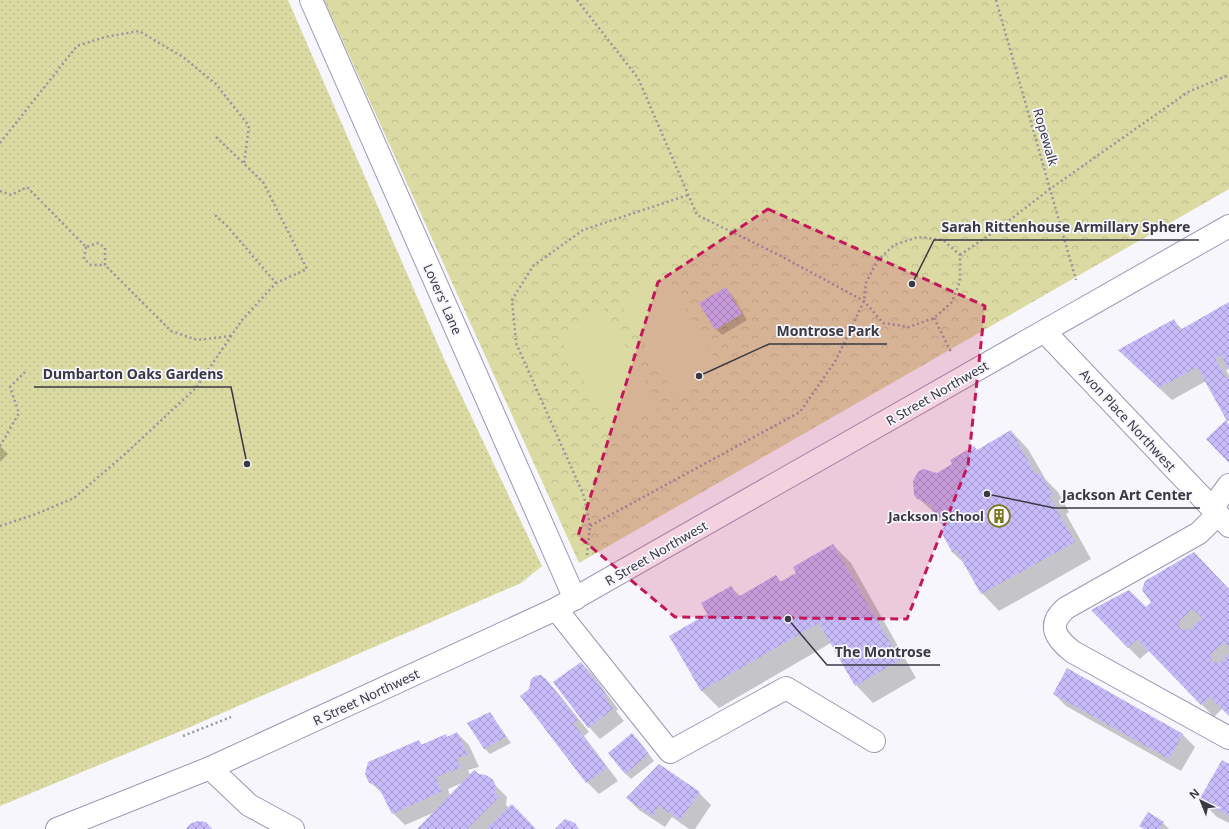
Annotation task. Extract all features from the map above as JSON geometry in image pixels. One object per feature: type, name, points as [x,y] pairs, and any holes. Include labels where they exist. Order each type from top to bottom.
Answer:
[{"type":"street","name":"Lovers' Lane","points":[[311,0],[575,599]]},
{"type":"street","name":"R Street Northwest","points":[[57,829],[210,768],[556,609],[1229,226]]},
{"type":"street","name":"Avon Place Northwest","points":[[1045,332],[1220,516]]},
{"type":"street","points":[[1229,485],[1220,516],[1199,533],[1066,608],[1058,615],[1055,628],[1059,641],[1074,652],[1229,738]]},
{"type":"street","points":[[556,609],[670,752],[786,688],[874,741]]},
{"type":"street","points":[[210,768],[249,805],[293,829]]},
{"type":"path","points":[[577,0],[638,78],[697,215],[779,255],[864,301],[883,324],[909,327],[934,318],[952,302],[960,281],[960,255],[943,240],[918,237],[894,245],[876,261],[866,283],[864,301],[836,360],[800,412],[590,526]]},
{"type":"path","name":"Ropewalk","points":[[996,0],[1076,280]]},
{"type":"path","points":[[0,143],[78,46],[105,36],[139,31],[183,57],[216,84],[249,126],[244,164]]},
{"type":"path","points":[[960,255],[998,229],[1050,189],[1188,92],[1229,74]]},
{"type":"path","points":[[0,526],[36,514],[74,498],[125,454],[196,388],[242,320],[276,283],[307,269],[263,182],[216,137]]},
{"type":"path","points":[[0,192],[11,195],[27,187],[86,247]]},
{"type":"path","points":[[587,558],[590,526],[584,496],[516,343],[512,300],[532,266],[583,230],[688,195]]},
{"type":"path","points":[[214,215],[227,226],[276,283]]},
{"type":"path","points":[[86,247],[98,243],[105,248],[105,265]]},
{"type":"path","points":[[86,247],[84,259],[91,265],[105,265],[171,331],[197,340],[232,336]]},
{"type":"path","points":[[934,318],[951,352]]},
{"type":"path","points":[[0,446],[18,413],[10,387],[25,372]]},
{"type":"path","points":[[183,736],[230,717]]},
{"type":"highlighted area","points":[[768,209],[985,306],[968,465],[907,619],[675,617],[578,536],[658,282]]},
{"type":"green space","points":[[0,0],[288,0],[445,361],[542,566],[521,583],[181,731],[0,806]]},
{"type":"green space","points":[[324,0],[1229,0],[1229,189],[579,563]]},
{"type":"green space","points":[[665,274],[722,371],[676,398],[619,300]]},
{"type":"green space","points":[[604,309],[660,407],[614,433],[558,336]]},
{"type":"building","points":[[726,287],[742,314],[715,330],[699,303]]},
{"type":"building","points":[[1229,302],[1229,370],[1221,355],[1215,358],[1227,380],[1229,378],[1229,420],[1227,421],[1197,367],[1159,388],[1118,350],[1174,319],[1180,330]]},
{"type":"building","points":[[1226,420],[1229,425],[1229,463],[1206,439]]},
{"type":"building","name":"Jackson School","points":[[1011,430],[1036,475],[1040,473],[1053,495],[1049,496],[1075,542],[981,594],[956,550],[952,552],[940,530],[944,528],[930,504],[917,499],[914,495],[913,481],[918,472],[923,469],[937,473],[952,464],[950,460],[974,446],[977,450]]},
{"type":"building","points":[[833,544],[900,660],[855,686],[819,623],[701,691],[669,636],[707,614],[701,603],[731,586],[738,597],[776,575],[780,582],[796,573],[793,567]]},
{"type":"building","points":[[1194,552],[1229,589],[1229,647],[1224,642],[1212,653],[1211,662],[1219,663],[1229,654],[1229,716],[1210,697],[1201,705],[1137,639],[1128,648],[1091,610],[1129,590],[1146,607],[1151,602],[1142,590],[1145,581]],"holes":[[[1193,609],[1202,618],[1189,630],[1180,629],[1180,620]]]},
{"type":"building","points":[[581,662],[607,696],[605,698],[613,709],[588,728],[553,682]]},
{"type":"building","points":[[1067,668],[1183,734],[1169,759],[1053,694]]},
{"type":"building","points":[[541,675],[546,679],[578,720],[573,723],[607,768],[586,783],[520,696],[529,689],[531,679],[535,676]]},
{"type":"building","points":[[490,712],[506,737],[484,749],[467,723]]},
{"type":"building","points":[[457,732],[468,755],[456,758],[461,768],[436,777],[442,791],[392,814],[378,786],[369,783],[365,774],[368,762],[419,740],[421,745],[446,734],[447,737]]},
{"type":"building","points":[[632,733],[649,754],[625,774],[608,753]]},
{"type":"building","points":[[1222,760],[1229,764],[1229,816],[1199,800]]},
{"type":"building","points":[[659,764],[700,792],[680,820],[659,806],[652,816],[626,798]]},
{"type":"building","points":[[474,770],[479,774],[486,775],[493,780],[496,786],[494,792],[499,797],[467,829],[417,829]]},
{"type":"building","points":[[512,804],[536,829],[486,829]]},
{"type":"building","points":[[1148,812],[1164,822],[1159,829],[1145,829],[1139,826]]},
{"type":"building","points":[[565,819],[575,823],[579,829],[555,829]]},
{"type":"building","points":[[197,821],[206,822],[212,829],[186,829],[190,824]]},
{"type":"place","name":"Sarah Rittenhouse Armillary Sphere","points":[[912,284]]},
{"type":"place","name":"Montrose Park","points":[[699,376]]},
{"type":"place","name":"Dumbarton Oaks Gardens","points":[[247,464]]},
{"type":"place","name":"Jackson Art Center","points":[[987,494]]},
{"type":"place","name":"Jackson School","points":[[999,516]]},
{"type":"place","name":"The Montrose","points":[[788,619]]}]
